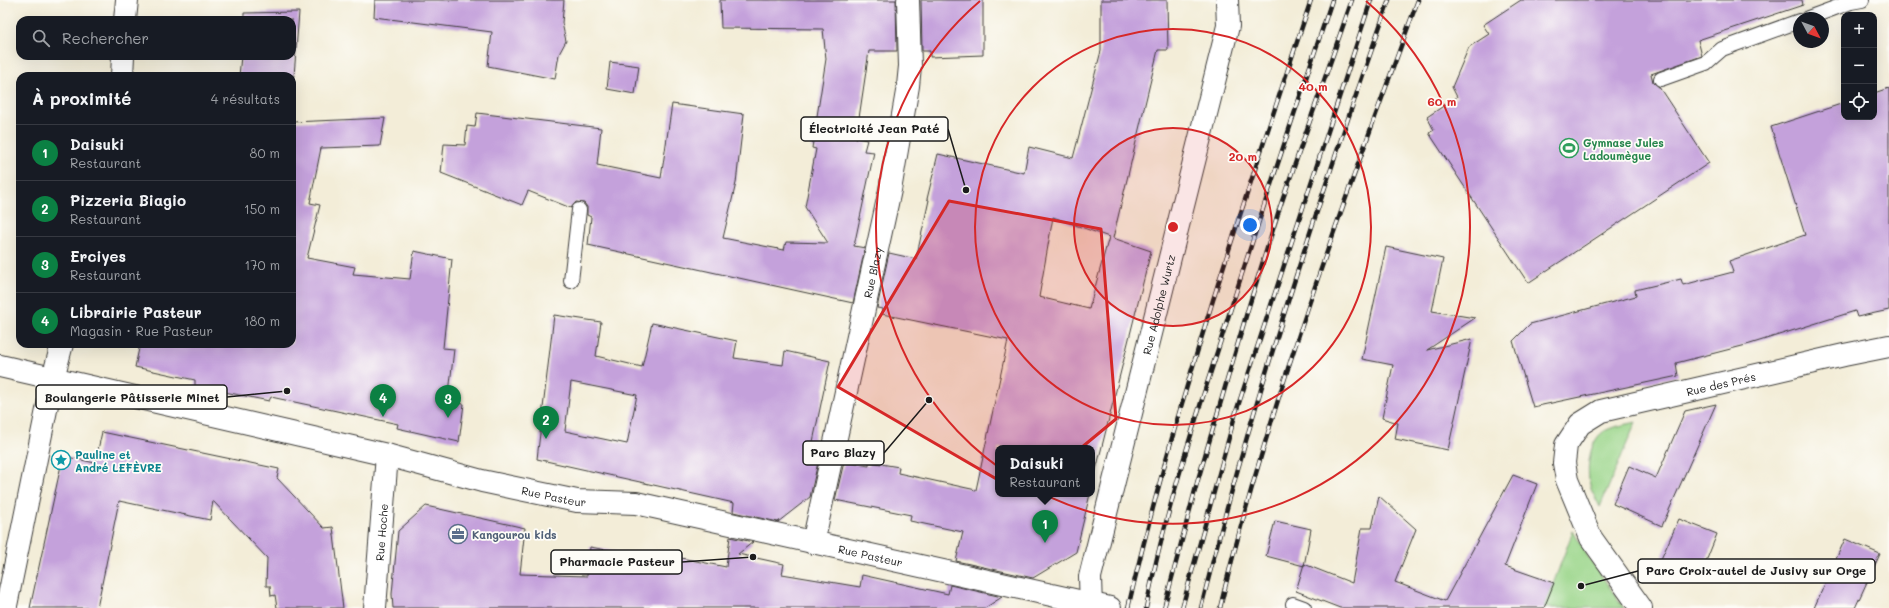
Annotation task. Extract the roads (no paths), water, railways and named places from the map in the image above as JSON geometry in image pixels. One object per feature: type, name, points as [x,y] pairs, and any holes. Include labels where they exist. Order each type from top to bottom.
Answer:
[{"type":"street","points":[[126,16],[127,0]]},
{"type":"street","name":"Rue Blazy","points":[[813,543],[890,190],[908,86],[910,66],[908,0]]},
{"type":"street","name":"Rue Adolphe Wurtz","points":[[1097,607],[1090,577],[1228,26],[1227,0]]},
{"type":"street","points":[[122,72],[123,60]]},
{"type":"street","name":"Rue des Prés","points":[[1641,608],[1592,538],[1567,480],[1564,463],[1566,445],[1580,424],[1601,411],[1889,346]]},
{"type":"street","points":[[6,608],[53,378],[61,348]]},
{"type":"street","name":"Rue Pasteur","points":[[0,366],[552,496],[577,501],[636,503],[1097,607]]},
{"type":"street","name":"Rue Hoche","points":[[375,608],[386,456]]},
{"type":"lane","points":[[1824,12],[1851,2],[1862,0]]},
{"type":"lane","points":[[1661,79],[1706,63],[1722,49],[1793,23]]},
{"type":"lane","points":[[571,281],[578,210]]},
{"type":"railway","points":[[1128,608],[1167,454],[1189,378],[1236,226],[1311,0]]},
{"type":"railway","points":[[1146,608],[1161,541],[1189,441],[1261,214],[1332,0]]},
{"type":"railway","points":[[1164,608],[1197,483],[1248,309],[1280,207],[1352,0]]},
{"type":"railway","points":[[1182,608],[1236,412],[1371,0]]},
{"type":"railway","points":[[1201,608],[1264,378],[1337,150],[1389,0]]},
{"type":"railway","points":[[1220,608],[1240,531],[1285,377],[1336,226],[1418,0]]},
{"type":"place","name":"Gymnase Jules Ladoumègue","points":[[1569,148]]},
{"type":"place","name":"Électricité Jean Paté","points":[[966,190]]},
{"type":"place","name":"Boulangerie Pâtisserie Minet","points":[[287,391]]},
{"type":"place","name":"Parc Blazy","points":[[929,400]]},
{"type":"place","name":"Librairie Pasteur","points":[[383,417]]},
{"type":"place","name":"Erciyes","points":[[448,418]]},
{"type":"place","name":"Pizzeria Biagio","points":[[546,439]]},
{"type":"place","name":"Pauline et André LEFÈVRE","points":[[61,460]]},
{"type":"place","name":"Kangourou kids","points":[[458,534]]},
{"type":"place","name":"Daisuki","points":[[1045,543]]},
{"type":"place","name":"Pharmacie Pasteur","points":[[753,557]]},
{"type":"place","name":"Parc Croix-autel de Jusivy sur Orge","points":[[1581,586]]}]
